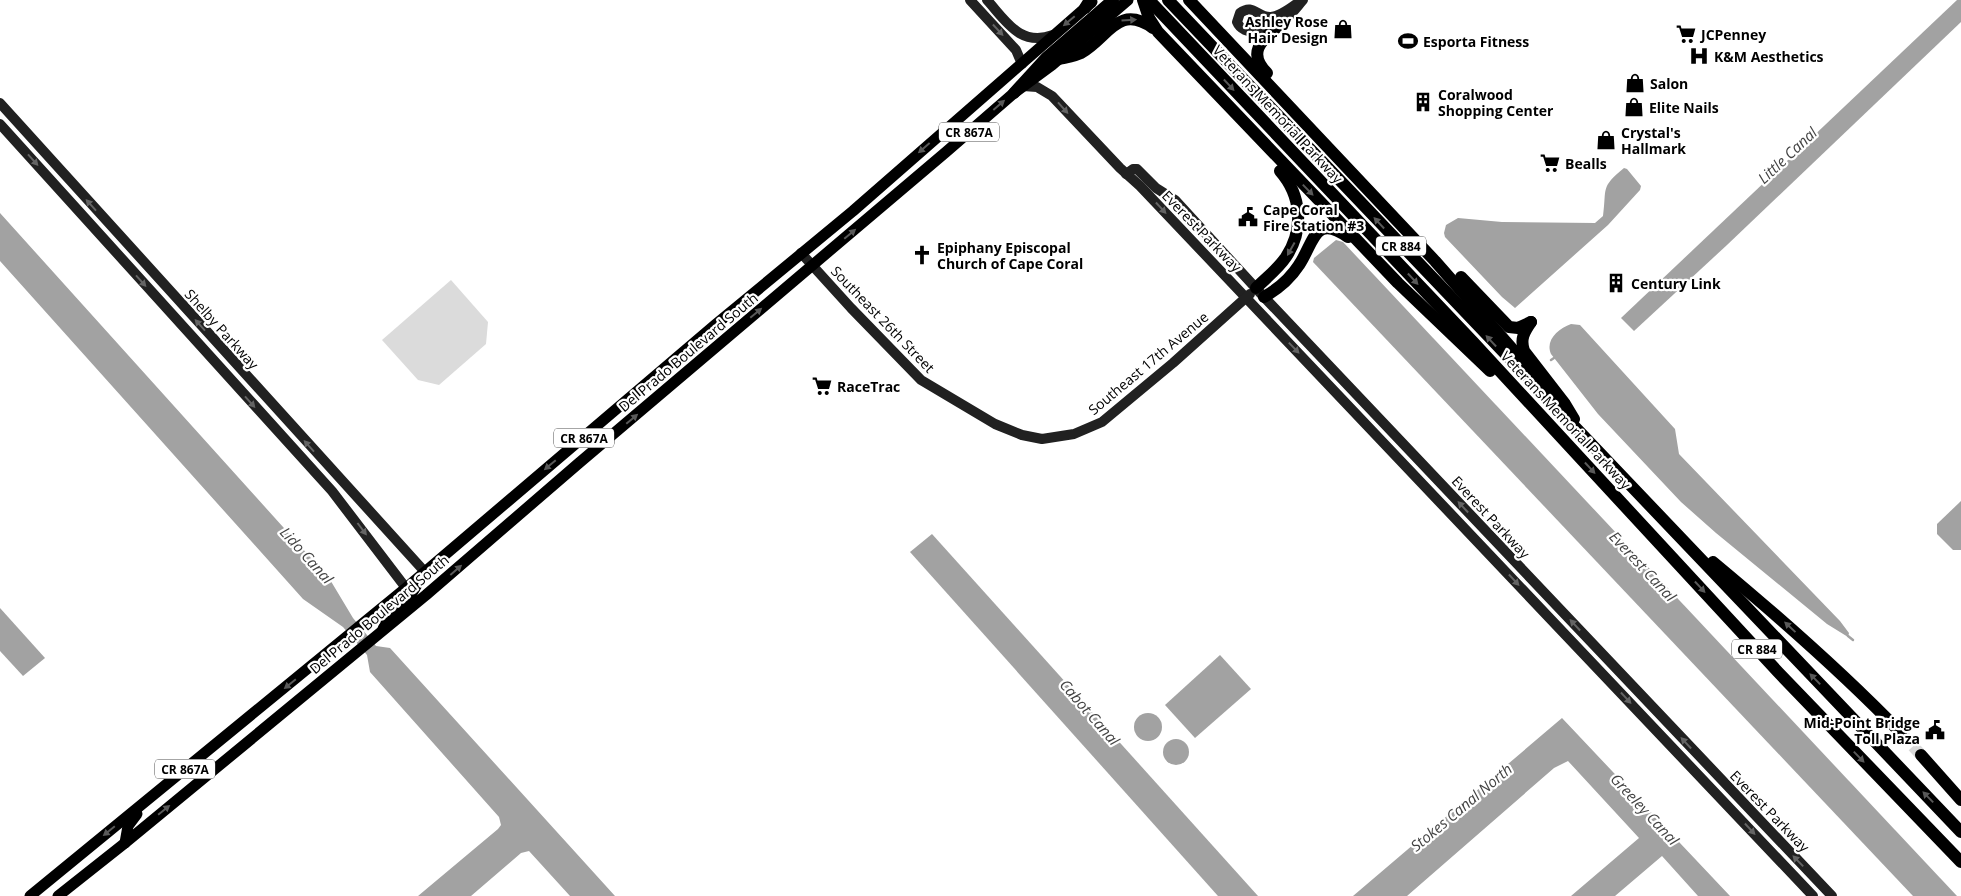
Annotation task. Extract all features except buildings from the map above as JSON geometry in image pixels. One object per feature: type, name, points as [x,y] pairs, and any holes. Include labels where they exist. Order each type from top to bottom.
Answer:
[{"type":"highway","points":[[1018,89],[1046,58],[1113,0]]},
{"type":"highway","points":[[1143,0],[1149,18],[1158,32],[1398,283]]},
{"type":"highway","name":"Veterans Memorial Parkway","points":[[1149,0],[1473,342],[1778,672],[1961,862]]},
{"type":"highway","name":"Veterans Memorial Parkway","points":[[1168,0],[1961,832]]},
{"type":"highway","points":[[1189,0],[1435,261],[1574,419]]},
{"type":"highway","points":[[1198,0],[1234,39],[1247,61]]},
{"type":"highway","points":[[1178,53],[1170,39],[1170,33],[1172,27],[1182,18],[1196,14],[1215,28]]},
{"type":"highway","points":[[1058,60],[1081,53],[1122,20],[1140,20],[1158,32]]},
{"type":"highway","points":[[1278,26],[1260,43],[1258,61],[1260,66],[1300,107],[1318,137]]},
{"type":"highway","points":[[1190,66],[1202,88],[1284,175],[1296,199],[1299,217],[1295,242],[1260,293]]},
{"type":"highway","points":[[1367,187],[1422,236],[1505,324],[1509,327],[1518,328],[1531,322],[1522,336],[1524,351],[1560,397],[1598,451]]},
{"type":"highway","points":[[1260,293],[1274,291],[1289,277],[1300,264],[1316,232],[1326,228],[1338,230],[1398,283],[1556,433]]},
{"type":"highway","name":"Veterans Memorial Parkway","points":[[1652,506],[1694,546],[1781,618],[1901,733]]},
{"type":"highway","points":[[1921,755],[1961,800]]},
{"type":"main road","name":"Del Prado Boulevard South","points":[[58,896],[426,595],[1018,89],[1058,60],[1128,0]]},
{"type":"main road","name":"Del Prado Boulevard South","points":[[30,896],[473,532],[853,211],[1089,3]]},
{"type":"main road","points":[[426,595],[436,573],[464,548],[473,532]]},
{"type":"main road","points":[[380,633],[388,615],[411,595],[425,572]]},
{"type":"main road","points":[[125,843],[128,826],[149,798]]},
{"type":"street","points":[[970,0],[1016,50],[1022,64]]},
{"type":"street","points":[[987,0],[1023,36],[1040,39],[1052,35]]},
{"type":"street","points":[[1302,0],[1278,26],[1249,32],[1242,29],[1237,22],[1237,18],[1243,11],[1250,9],[1266,17],[1276,16],[1302,0]]},
{"type":"street","name":"Everest Parkway","points":[[1018,89],[1037,87],[1052,96],[1408,467],[1814,896]]},
{"type":"street","name":"Shelby Parkway","points":[[0,103],[425,572]]},
{"type":"street","name":"Shelby Parkway","points":[[0,124],[332,491],[406,588]]},
{"type":"street","name":"Everest Parkway","points":[[1126,174],[1133,169],[1137,169],[1156,188],[1175,200],[1260,293],[1832,896]]},
{"type":"street","name":"Southeast 26th Street","points":[[801,253],[921,380],[995,424],[1032,438]]},
{"type":"street","name":"Southeast 17th Avenue","points":[[1032,438],[1042,439],[1065,436],[1084,431],[1102,422],[1173,363],[1246,298],[1260,293]]},
{"type":"street","points":[[1408,467],[1417,458]]},
{"type":"street","points":[[1493,557],[1502,548]]},
{"type":"street","points":[[1551,619],[1561,610]]},
{"type":"street","points":[[1730,808],[1740,800]]},
{"type":"shaded area","points":[[451,280],[488,322],[486,344],[439,385],[418,380],[382,340]]},
{"type":"water","points":[[1957,0],[1961,0],[1961,22],[1727,245],[1634,331],[1621,318]]},
{"type":"water","points":[[1624,168],[1641,186],[1640,190],[1608,225],[1515,308],[1502,297],[1445,237],[1446,225],[1458,218],[1502,222],[1595,223],[1603,216],[1605,193],[1608,184]]},
{"type":"water","name":"Lido Canal","points":[[0,213],[329,578],[353,618],[376,646],[390,648],[615,896],[570,896],[529,851],[521,853],[471,896],[418,896],[498,829],[501,825],[499,817],[370,672],[367,655],[343,627],[303,599],[0,261]]},
{"type":"water","name":"Everest Canal","points":[[1336,240],[1343,242],[1957,896],[1913,896],[1313,262],[1314,258]]},
{"type":"water","points":[[1571,324],[1580,325],[1675,429],[1679,454],[1840,621],[1849,633],[1848,637],[1827,624],[1681,502],[1598,414],[1551,354],[1551,340],[1557,332]]},
{"type":"water","points":[[1961,501],[1961,550],[1953,550],[1937,534],[1937,524]]},
{"type":"water","name":"Cabot Canal","points":[[932,534],[1258,896],[1218,896],[910,552]]},
{"type":"water","points":[[0,608],[45,658],[23,676],[0,651]]},
{"type":"water","points":[[1220,655],[1251,689],[1195,738],[1165,705]]},
{"type":"water","points":[[1148,713],[1158,717],[1162,727],[1158,737],[1148,741],[1138,737],[1134,727],[1138,717]]},
{"type":"water","points":[[1562,718],[1730,896],[1698,896],[1662,856],[1615,896],[1571,896],[1639,838],[1568,761],[1554,768],[1407,896],[1353,896]]},
{"type":"water","points":[[1176,739],[1185,743],[1189,752],[1185,761],[1176,765],[1167,761],[1163,752],[1167,743]]},
{"type":"waterway","points":[[1848,636],[1853,640]]},
{"type":"tunnel","points":[[1901,733],[1921,755]]},
{"type":"place","name":"Ashley Rose Hair Design","points":[[1343,29]]},
{"type":"place","name":"JCPenney","points":[[1686,34]]},
{"type":"place","name":"Esporta Fitness","points":[[1408,41]]},
{"type":"place","name":"K&M Aesthetics","points":[[1699,56]]},
{"type":"place","name":"Salon","points":[[1635,83]]},
{"type":"place","name":"Coralwood Shopping Center","points":[[1423,102]]},
{"type":"place","name":"Elite Nails","points":[[1634,107]]},
{"type":"place","name":"Crystal's Hallmark","points":[[1606,140]]},
{"type":"place","name":"Bealls","points":[[1550,163]]},
{"type":"place","name":"Cape Coral Fire Station #3","points":[[1248,217]]},
{"type":"place","name":"Epiphany Episcopal Church of Cape Coral","points":[[922,255]]},
{"type":"place","name":"Century Link","points":[[1616,283]]},
{"type":"place","name":"RaceTrac","points":[[822,386]]},
{"type":"place","name":"Mid-Point Bridge Toll Plaza","points":[[1935,730]]},
{"type":"water label","name":"Little Canal","points":[[1787,155]]},
{"type":"water label","name":"Stokes Canal North","points":[[1461,807]]},
{"type":"water label","name":"Greeley Canal","points":[[1645,809]]}]
